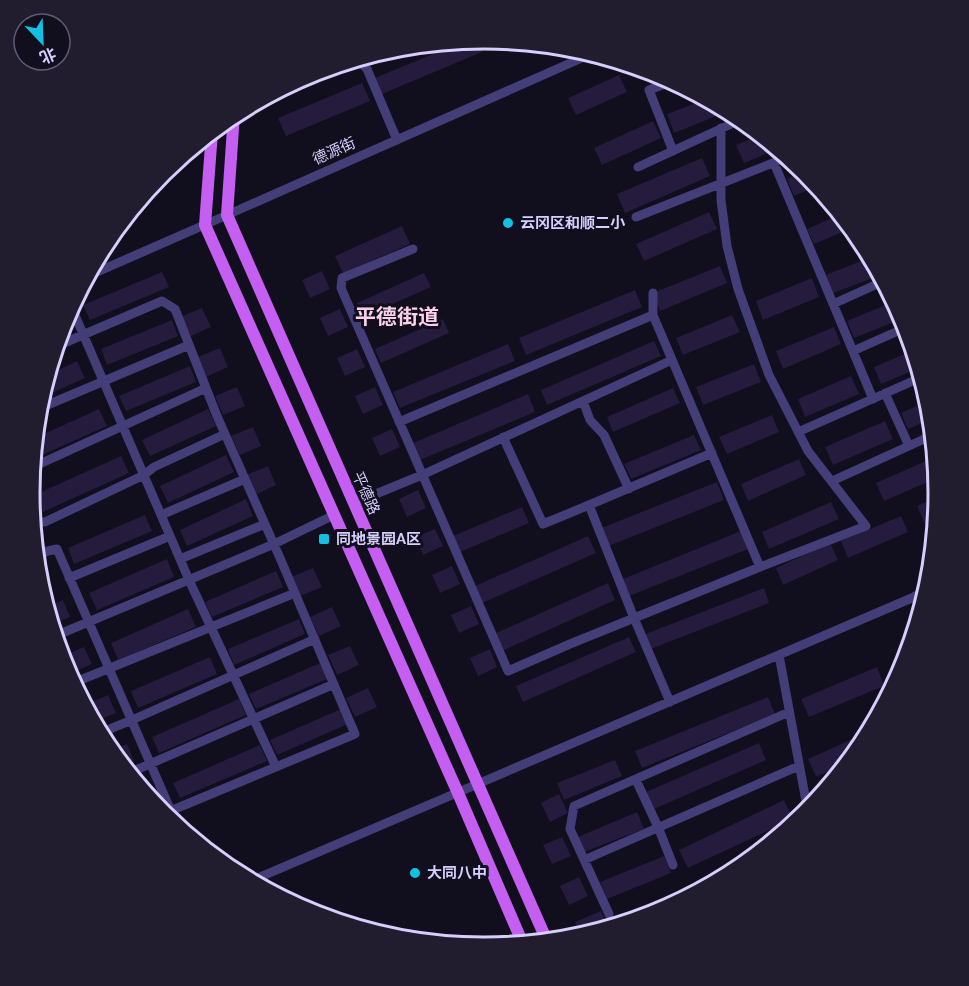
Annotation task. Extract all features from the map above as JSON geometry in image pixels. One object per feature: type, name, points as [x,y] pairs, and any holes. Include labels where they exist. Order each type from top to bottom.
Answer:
[{"type":"main road","name":"平德路","points":[[233,127],[228,215],[543,933]]},
{"type":"main road","points":[[211,143],[205,225],[519,935]]},
{"type":"street","name":"德源街","points":[[100,271],[578,59]]},
{"type":"street","points":[[364,66],[397,140]]},
{"type":"street","points":[[661,86],[650,90],[673,151]]},
{"type":"street","points":[[638,167],[731,124]]},
{"type":"street","points":[[413,249],[342,278],[341,288],[508,671],[634,618],[866,526],[808,451],[769,375],[738,289],[727,246],[720,200],[721,128]]},
{"type":"street","points":[[636,217],[779,161]]},
{"type":"street","points":[[774,163],[873,399]]},
{"type":"street","points":[[833,304],[876,284]]},
{"type":"street","points":[[653,293],[653,315],[760,567]]},
{"type":"street","points":[[67,341],[162,301],[175,309],[225,434],[355,734],[174,810]]},
{"type":"street","points":[[399,422],[653,315]]},
{"type":"street","points":[[77,318],[180,560],[276,767]]},
{"type":"street","points":[[853,351],[898,331]]},
{"type":"street","points":[[49,404],[189,345]]},
{"type":"street","points":[[354,503],[422,475],[672,360]]},
{"type":"street","points":[[798,432],[913,380]]},
{"type":"street","points":[[41,463],[206,388]]},
{"type":"street","points":[[885,393],[909,446]]},
{"type":"street","points":[[583,401],[590,420],[604,435],[629,489]]},
{"type":"street","points":[[41,522],[144,475],[154,467],[225,434]]},
{"type":"street","points":[[503,437],[543,524],[712,453]]},
{"type":"street","points":[[832,481],[925,439]]},
{"type":"street","points":[[161,515],[245,479]]},
{"type":"street","points":[[589,505],[670,702]]},
{"type":"street","points":[[63,633],[274,544],[334,515]]},
{"type":"street","points":[[180,560],[265,524]]},
{"type":"street","points":[[69,578],[170,536]]},
{"type":"street","points":[[44,553],[57,549],[151,764],[162,797]]},
{"type":"street","points":[[82,679],[295,593]]},
{"type":"street","points":[[260,877],[915,596]]},
{"type":"street","points":[[109,729],[315,639]]},
{"type":"street","points":[[780,655],[805,799]]},
{"type":"street","points":[[137,770],[334,684]]},
{"type":"street","points":[[609,914],[570,830],[574,806],[789,712]]},
{"type":"street","points":[[584,860],[799,766]]},
{"type":"street","points":[[636,780],[673,865]]},
{"type":"building","points":[[489,49],[382,94],[375,78],[438,52]]},
{"type":"building","points":[[619,75],[627,92],[576,115],[568,98]]},
{"type":"building","points":[[362,83],[370,101],[286,136],[278,118]]},
{"type":"building","points":[[696,103],[718,116],[674,133],[667,114]]},
{"type":"building","points":[[653,121],[661,138],[602,165],[594,148]]},
{"type":"building","points":[[752,139],[769,153],[744,163],[736,145]]},
{"type":"building","points":[[702,158],[710,176],[625,213],[617,194]]},
{"type":"building","points":[[794,176],[808,190],[794,196],[787,179]]},
{"type":"building","points":[[709,212],[717,229],[644,261],[636,244]]},
{"type":"building","points":[[833,218],[843,232],[814,244],[807,229]]},
{"type":"building","points":[[402,226],[410,244],[343,273],[335,256]]},
{"type":"building","points":[[863,260],[873,278],[833,293],[826,275]]},
{"type":"building","points":[[720,266],[727,283],[660,311],[653,293]]},
{"type":"building","points":[[322,271],[330,289],[310,298],[302,280]]},
{"type":"building","points":[[162,272],[169,287],[90,320],[83,305]]},
{"type":"building","points":[[424,273],[431,287],[363,317],[357,303]]},
{"type":"building","points":[[812,278],[819,297],[763,320],[756,301]]},
{"type":"building","points":[[635,290],[642,307],[526,355],[519,338]]},
{"type":"building","points":[[886,305],[894,322],[854,338],[847,321]]},
{"type":"building","points":[[202,308],[211,327],[189,337],[180,317]]},
{"type":"building","points":[[340,309],[348,327],[328,336],[320,318]]},
{"type":"building","points":[[732,315],[740,332],[683,355],[676,338]]},
{"type":"building","points":[[443,319],[449,333],[381,363],[375,349]]},
{"type":"building","points":[[172,320],[178,336],[107,365],[101,349]]},
{"type":"building","points":[[834,327],[841,344],[783,369],[776,351]]},
{"type":"building","points":[[654,341],[661,356],[547,405],[541,390]]},
{"type":"building","points":[[508,344],[515,361],[400,408],[393,392]]},
{"type":"building","points":[[220,348],[228,367],[206,377],[198,357]]},
{"type":"building","points":[[357,349],[365,367],[345,376],[337,358]]},
{"type":"building","points":[[906,353],[911,371],[881,384],[874,367]]},
{"type":"building","points":[[77,361],[85,378],[52,393],[58,370]]},
{"type":"building","points":[[754,364],[761,382],[703,405],[696,387]]},
{"type":"building","points":[[190,366],[196,382],[126,411],[119,396]]},
{"type":"building","points":[[851,376],[859,394],[805,417],[798,399]]},
{"type":"building","points":[[237,387],[245,406],[223,415],[215,396]]},
{"type":"building","points":[[375,387],[383,405],[363,414],[355,396]]},
{"type":"building","points":[[673,388],[680,403],[613,432],[607,417]]},
{"type":"building","points":[[528,394],[535,412],[420,460],[413,443]]},
{"type":"building","points":[[920,405],[923,423],[908,429],[901,413]]},
{"type":"building","points":[[99,409],[107,426],[42,455],[44,434]]},
{"type":"building","points":[[208,409],[216,426],[150,456],[142,440]]},
{"type":"building","points":[[772,415],[779,432],[727,454],[719,437]]},
{"type":"building","points":[[885,421],[893,439],[833,465],[825,447]]},
{"type":"building","points":[[253,427],[261,446],[240,455],[231,436]]},
{"type":"building","points":[[392,429],[400,447],[380,456],[372,438]]},
{"type":"building","points":[[694,435],[701,450],[631,479],[624,464]]},
{"type":"building","points":[[226,455],[234,472],[168,503],[160,486]]},
{"type":"building","points":[[121,456],[129,473],[41,513],[40,492]]},
{"type":"building","points":[[799,459],[806,475],[748,501],[741,484]]},
{"type":"building","points":[[928,460],[928,482],[884,501],[876,483]]},
{"type":"building","points":[[268,466],[276,485],[255,495],[246,475]]},
{"type":"building","points":[[717,482],[724,500],[606,547],[599,529]]},
{"type":"building","points":[[418,490],[426,508],[407,517],[399,499]]},
{"type":"building","points":[[246,499],[253,516],[187,546],[180,530]]},
{"type":"building","points":[[928,501],[928,523],[925,524],[917,506]]},
{"type":"building","points":[[831,502],[839,519],[769,549],[762,532]]},
{"type":"building","points":[[522,507],[529,523],[460,552],[453,536]]},
{"type":"building","points":[[145,515],[152,531],[74,564],[68,548]]},
{"type":"building","points":[[901,516],[908,532],[848,558],[841,541]]},
{"type":"building","points":[[435,529],[443,546],[423,555],[415,537]]},
{"type":"building","points":[[741,531],[748,549],[629,596],[623,579]]},
{"type":"building","points":[[588,536],[596,553],[482,603],[475,586]]},
{"type":"building","points":[[830,543],[838,560],[783,585],[776,568]]},
{"type":"building","points":[[167,559],[174,577],[97,610],[89,593]]},
{"type":"building","points":[[452,566],[460,584],[440,593],[432,575]]},
{"type":"building","points":[[313,568],[322,587],[300,596],[291,577]]},
{"type":"building","points":[[276,571],[283,587],[212,617],[205,602]]},
{"type":"building","points":[[608,583],[615,600],[502,651],[494,634]]},
{"type":"building","points":[[764,588],[769,603],[648,650],[643,635]]},
{"type":"building","points":[[63,600],[70,617],[60,622],[55,603]]},
{"type":"building","points":[[471,606],[479,624],[459,633],[451,615]]},
{"type":"building","points":[[332,607],[341,626],[319,636],[310,617]]},
{"type":"building","points":[[188,609],[196,627],[118,660],[111,643]]},
{"type":"building","points":[[299,619],[305,634],[234,665],[228,649]]},
{"type":"building","points":[[629,637],[636,652],[523,702],[516,686]]},
{"type":"building","points":[[350,646],[359,665],[337,675],[328,655]]},
{"type":"building","points":[[84,647],[92,664],[77,670],[70,653]]},
{"type":"building","points":[[490,649],[497,667],[478,676],[470,658]]},
{"type":"building","points":[[210,657],[217,674],[138,708],[131,691]]},
{"type":"building","points":[[320,663],[327,679],[256,709],[249,694]]},
{"type":"building","points":[[877,667],[884,686],[809,717],[801,699]]},
{"type":"building","points":[[368,688],[377,707],[355,717],[346,698]]},
{"type":"building","points":[[108,695],[116,713],[102,719],[93,702]]},
{"type":"building","points":[[768,697],[775,714],[642,768],[635,751]]},
{"type":"building","points":[[239,699],[246,715],[159,753],[152,737]]},
{"type":"building","points":[[341,709],[348,724],[277,755],[270,740]]},
{"type":"building","points":[[855,738],[831,771],[816,777],[808,759]]},
{"type":"building","points":[[759,743],[766,760],[654,809],[646,792]]},
{"type":"building","points":[[127,744],[134,761],[131,762],[120,747]]},
{"type":"building","points":[[260,745],[267,761],[180,798],[173,783]]},
{"type":"building","points":[[615,760],[622,776],[564,800],[557,783]]},
{"type":"building","points":[[559,794],[568,813],[550,822],[541,803]]},
{"type":"building","points":[[784,800],[791,814],[778,826],[688,868],[679,850]]},
{"type":"building","points":[[637,812],[644,829],[584,852],[578,837]]},
{"type":"building","points":[[562,837],[571,856],[552,864],[543,845]]},
{"type":"building","points":[[664,856],[671,873],[607,899],[600,882]]},
{"type":"building","points":[[579,877],[588,896],[569,905],[560,886]]},
{"type":"building","points":[[601,911],[605,920],[577,927],[575,922]]},
{"type":"place","name":"云冈区和顺二小","points":[[508,223]]},
{"type":"place","name":"同地景园A区","points":[[324,539]]},
{"type":"place","name":"大同八中","points":[[415,873]]},
{"type":"district","name":"平德街道","points":[[397,316]]}]
